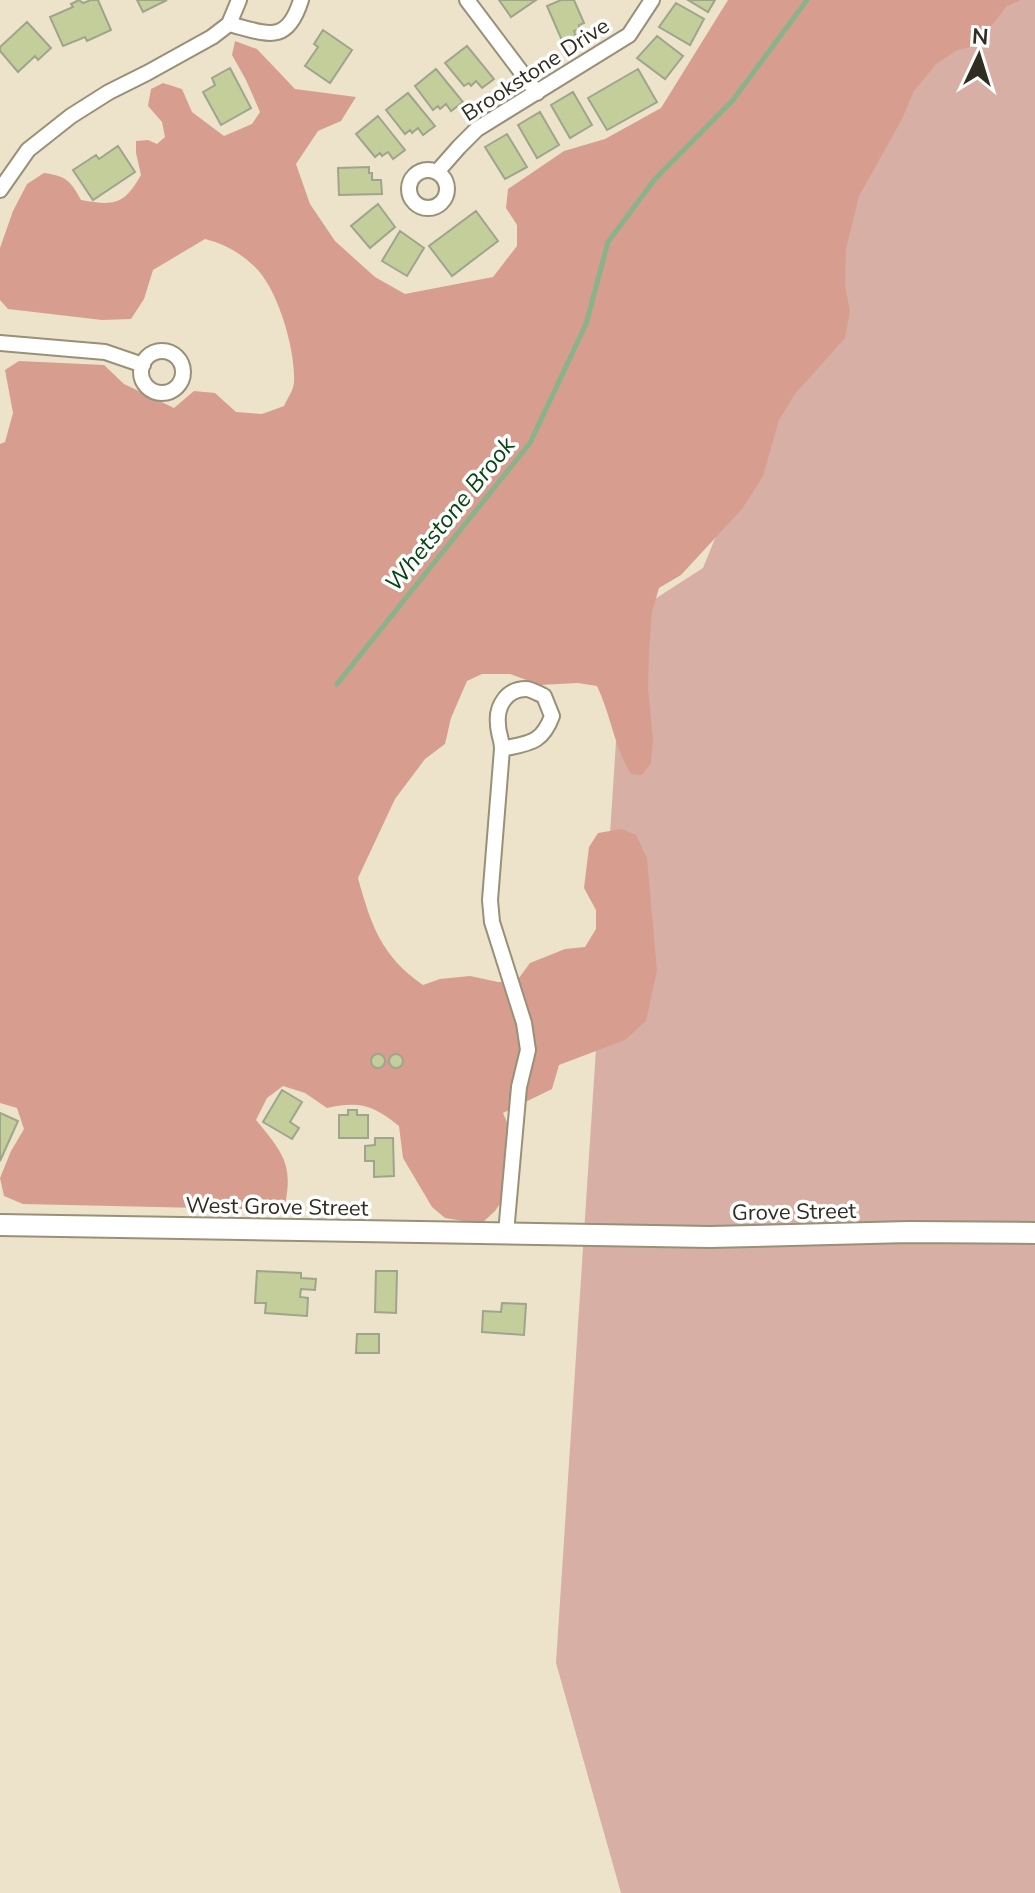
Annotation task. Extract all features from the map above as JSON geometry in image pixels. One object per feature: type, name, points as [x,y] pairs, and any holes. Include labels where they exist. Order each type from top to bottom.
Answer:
[{"type":"main road","name":"West Grove Street","points":[[0,1225],[553,1234]]},
{"type":"main road","name":"Grove Street","points":[[553,1234],[710,1237],[909,1232],[1035,1233]]},
{"type":"street","points":[[0,190],[28,150],[71,116],[109,92],[212,37],[229,24],[239,0]]},
{"type":"street","points":[[229,24],[276,33],[290,27],[301,0]]},
{"type":"street","points":[[467,0],[537,93]]},
{"type":"street","name":"Brookstone Drive","points":[[437,172],[477,129],[629,35],[652,0]]},
{"type":"street","points":[[0,343],[105,352],[143,365]]},
{"type":"street","points":[[502,749],[542,736],[552,716],[544,696],[527,689],[513,692],[501,702],[497,714],[502,749],[490,900],[492,922],[524,1023],[528,1050],[519,1087],[506,1233]]},
{"type":"shaded area","points":[[728,0],[1021,0],[1007,6],[975,46],[957,50],[936,64],[914,91],[859,196],[846,249],[845,286],[850,311],[845,338],[795,394],[779,420],[763,476],[742,509],[681,575],[659,588],[652,612],[649,651],[648,688],[653,739],[651,763],[642,775],[631,774],[625,764],[597,686],[578,683],[540,685],[510,674],[482,674],[467,681],[451,718],[445,744],[425,759],[395,799],[358,878],[373,925],[387,951],[423,985],[440,979],[470,976],[516,982],[530,963],[565,949],[585,947],[596,929],[596,910],[584,888],[589,847],[598,833],[622,829],[636,835],[647,858],[657,971],[646,1021],[625,1040],[559,1065],[552,1089],[503,1113],[509,1127],[513,1185],[495,1211],[481,1224],[445,1218],[432,1207],[403,1158],[399,1126],[390,1119],[366,1106],[327,1108],[305,1093],[283,1086],[267,1098],[256,1120],[274,1142],[284,1161],[288,1182],[284,1210],[23,1204],[4,1196],[0,1178],[24,1129],[17,1108],[0,1103],[0,444],[5,442],[13,413],[5,370],[19,361],[104,365],[124,384],[174,408],[194,391],[215,393],[236,412],[262,414],[284,406],[294,383],[289,338],[278,304],[263,276],[237,253],[205,239],[153,270],[144,299],[131,319],[102,320],[8,309],[0,300],[0,248],[13,211],[27,184],[44,173],[67,180],[81,200],[110,203],[123,198],[141,175],[136,141],[148,140],[157,144],[165,137],[162,122],[148,106],[151,89],[163,83],[182,89],[192,112],[224,136],[252,124],[260,112],[232,55],[235,41],[257,49],[295,89],[356,97],[341,121],[318,131],[296,164],[310,204],[335,241],[375,277],[405,294],[493,277],[517,246],[517,225],[506,208],[508,189],[564,151],[605,139],[661,108]]},
{"type":"shaded area","points":[[934,0],[1035,0],[1035,1893],[621,1893],[556,1663],[624,619],[703,568]]},
{"type":"building","points":[[79,0],[83,3],[98,0],[111,30],[87,41],[85,37],[63,46],[50,17],[73,7],[71,4]]},
{"type":"building","points":[[137,0],[167,0],[143,12]]},
{"type":"building","points":[[499,0],[536,0],[511,17]]},
{"type":"building","points":[[561,0],[574,0],[584,23],[574,31],[577,40],[564,45],[547,6]]},
{"type":"building","points":[[688,0],[715,0],[708,12]]},
{"type":"building","points":[[676,3],[704,19],[690,45],[659,27]]},
{"type":"building","points":[[27,22],[51,48],[38,60],[35,56],[18,72],[0,47]]},
{"type":"building","points":[[323,30],[352,50],[330,83],[305,66],[318,47],[314,44]]},
{"type":"building","points":[[657,36],[683,56],[665,79],[637,58]]},
{"type":"building","points":[[467,46],[494,79],[482,88],[476,81],[471,86],[469,83],[464,86],[445,63]]},
{"type":"building","points":[[230,68],[251,108],[221,125],[203,92],[215,85],[212,78]]},
{"type":"building","points":[[436,69],[463,102],[451,111],[446,104],[433,110],[415,86]]},
{"type":"building","points":[[638,69],[657,102],[607,130],[588,98]]},
{"type":"building","points":[[573,92],[592,125],[570,138],[551,105]]},
{"type":"building","points":[[408,93],[435,126],[423,135],[418,128],[405,134],[386,110]]},
{"type":"building","points":[[540,112],[559,145],[537,158],[518,125]]},
{"type":"building","points":[[378,116],[405,150],[393,159],[388,152],[375,157],[356,134]]},
{"type":"building","points":[[507,134],[527,167],[505,179],[485,147]]},
{"type":"building","points":[[118,146],[135,172],[93,200],[73,170],[96,155],[99,159]]},
{"type":"building","points":[[369,167],[372,180],[381,180],[382,194],[339,195],[338,168]]},
{"type":"building","points":[[378,204],[395,227],[370,248],[351,226]]},
{"type":"building","points":[[476,211],[498,241],[452,276],[429,246]]},
{"type":"building","points":[[400,231],[424,248],[407,276],[382,261]]},
{"type":"building","points":[[378,1054],[385,1061],[378,1068],[371,1061]]},
{"type":"building","points":[[396,1054],[403,1061],[396,1068],[389,1061]]},
{"type":"building","points":[[282,1090],[302,1102],[290,1122],[299,1128],[292,1139],[263,1122]]},
{"type":"building","points":[[348,1110],[357,1110],[357,1115],[368,1115],[368,1138],[339,1138],[339,1115],[348,1115]]},
{"type":"building","points":[[0,1113],[18,1121],[0,1161]]},
{"type":"building","points":[[375,1138],[393,1138],[394,1176],[374,1177],[374,1161],[365,1161],[365,1146],[375,1145]]},
{"type":"building","points":[[257,1271],[301,1273],[301,1278],[316,1279],[315,1290],[301,1289],[300,1297],[308,1298],[307,1316],[265,1313],[266,1303],[255,1303]]},
{"type":"building","points":[[376,1271],[397,1271],[396,1313],[375,1312]]},
{"type":"building","points":[[502,1303],[526,1304],[524,1335],[482,1332],[483,1311],[501,1312]]},
{"type":"building","points":[[357,1334],[379,1334],[379,1353],[356,1353]]},
{"type":"waterway","name":"Whetstone Brook","points":[[337,684],[530,443],[586,324],[608,242],[655,179],[733,100],[807,0]]}]
